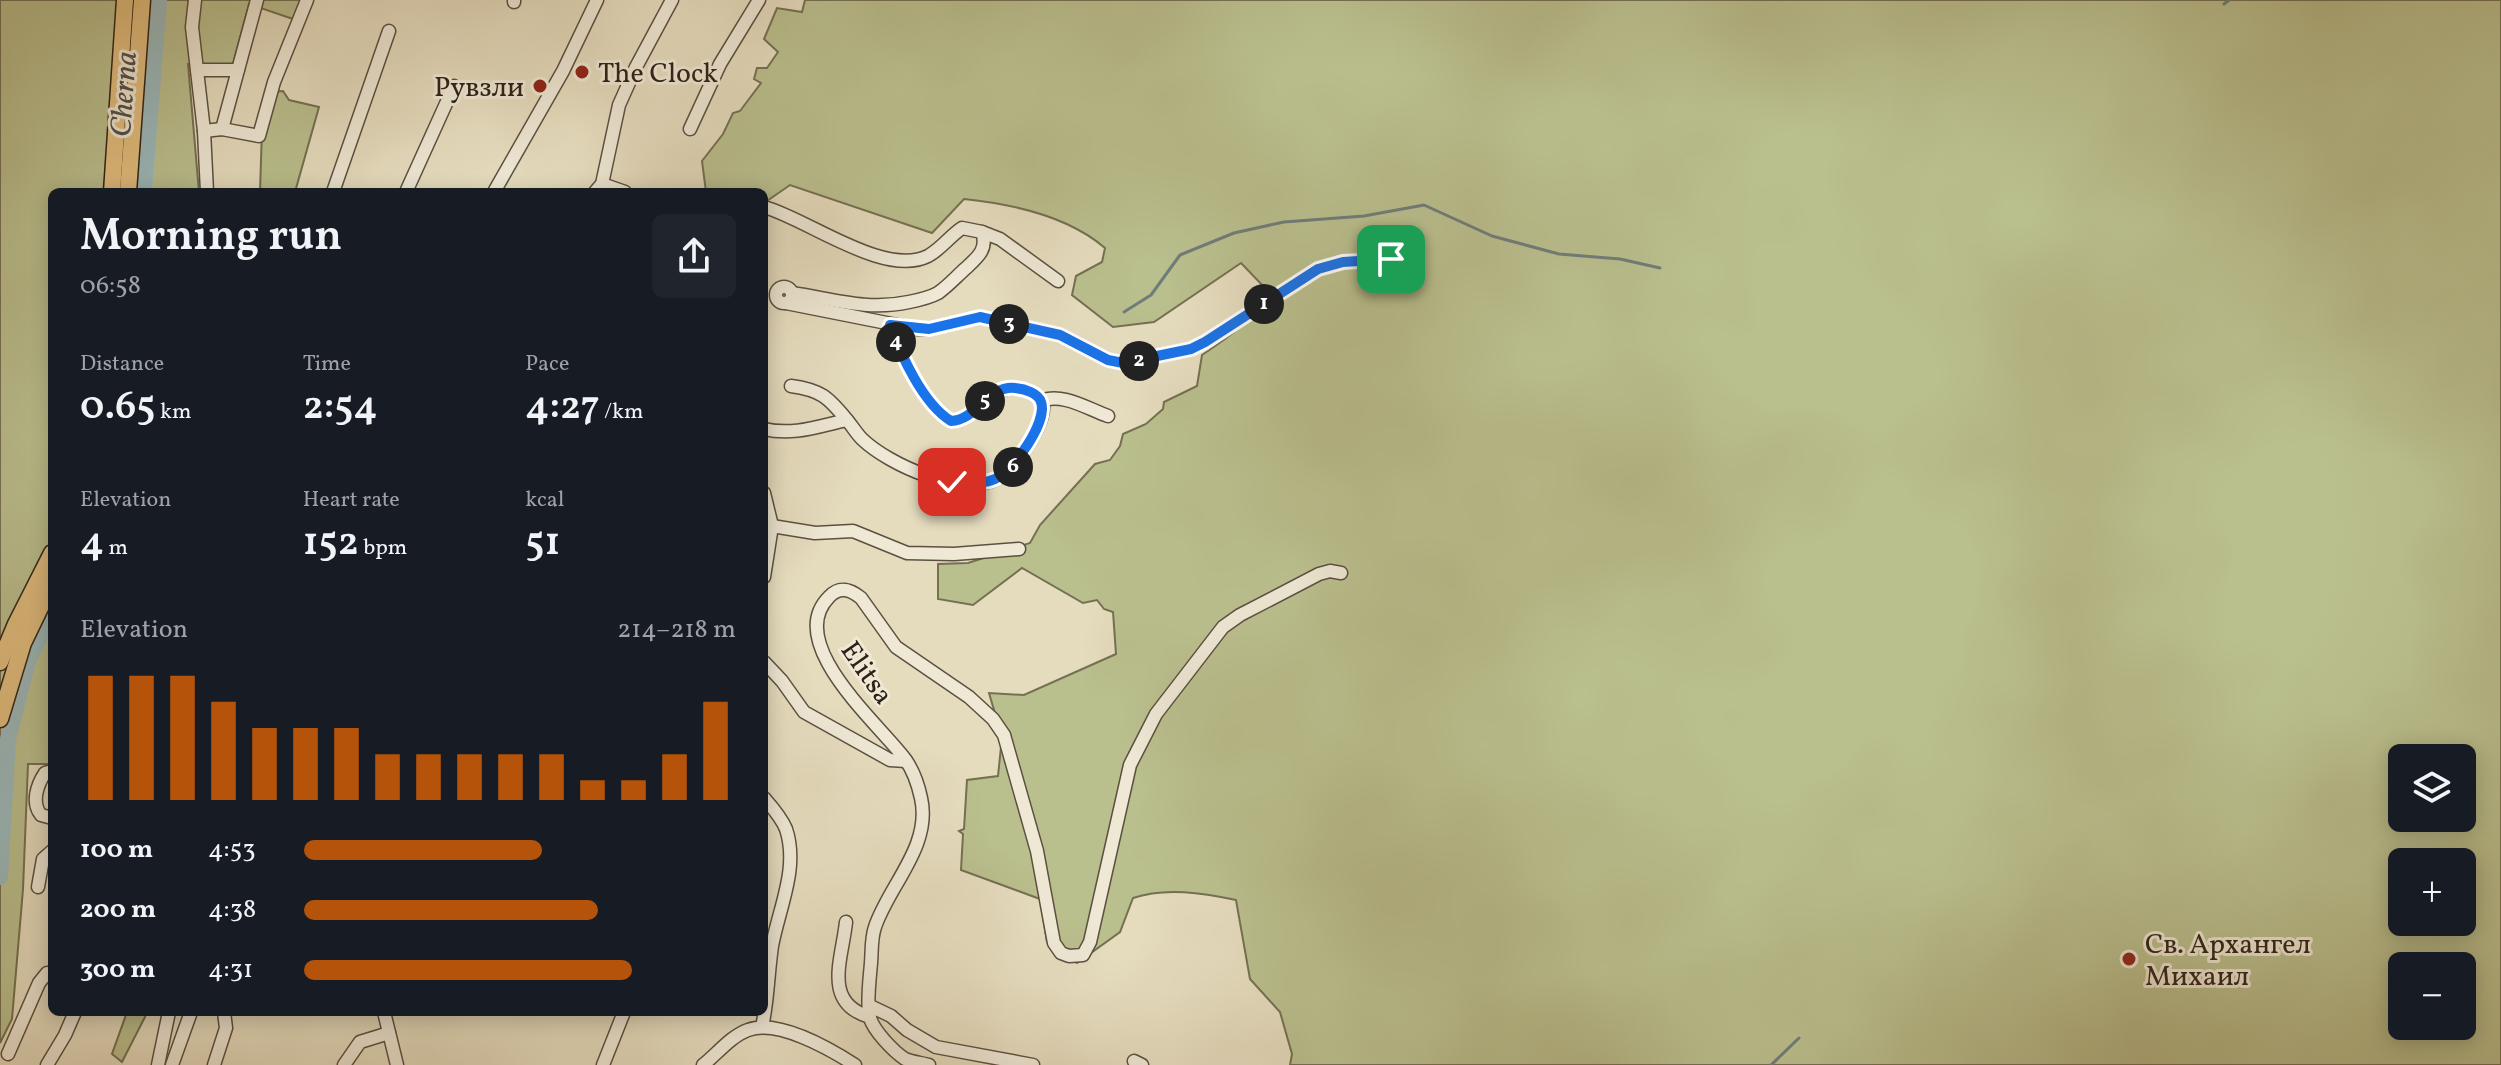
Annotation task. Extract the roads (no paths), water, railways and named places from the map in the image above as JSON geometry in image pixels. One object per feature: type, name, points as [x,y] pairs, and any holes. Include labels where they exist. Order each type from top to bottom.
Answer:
[{"type":"main road","points":[[112,188],[125,0]]},
{"type":"main road","points":[[128,188],[142,0]]},
{"type":"main road","points":[[0,662],[48,561]]},
{"type":"main road","points":[[0,719],[23,643],[48,591]]},
{"type":"street","points":[[195,0],[192,27],[204,131],[207,188]]},
{"type":"street","points":[[222,129],[257,0]]},
{"type":"street","points":[[497,188],[544,105],[597,0]]},
{"type":"street","points":[[598,188],[619,105],[672,0]]},
{"type":"street","points":[[690,129],[720,64],[759,0]]},
{"type":"street","points":[[204,131],[222,129],[259,136],[302,2]]},
{"type":"street","points":[[334,188],[389,31]]},
{"type":"street","points":[[197,70],[238,70]]},
{"type":"street","points":[[408,188],[454,86]]},
{"type":"street","points":[[768,209],[837,242],[893,259],[911,261],[929,255],[962,228],[982,232],[1000,239],[1058,281]]},
{"type":"street","points":[[768,304],[785,298],[879,307],[927,298],[940,292],[984,250],[982,232]]},
{"type":"street","points":[[785,298],[890,325],[929,329],[980,317],[1060,335],[1108,360],[1123,363],[1191,349],[1318,269],[1343,262],[1391,259]]},
{"type":"street","points":[[791,386],[823,394],[862,439],[907,467],[952,482],[997,479],[1012,467],[1027,448],[1041,414],[1041,401],[1036,394],[1027,391],[1000,389],[967,416],[951,421],[931,402],[899,350],[890,325]]},
{"type":"street","points":[[1041,401],[1061,398],[1108,416]]},
{"type":"street","points":[[768,430],[796,432],[847,420]]},
{"type":"street","points":[[768,510],[772,526],[768,552]]},
{"type":"street","points":[[772,526],[815,533],[853,531],[907,553],[954,554],[1019,549]]},
{"type":"street","name":"Elitsa","points":[[870,1012],[874,930],[885,901],[911,859],[923,820],[918,786],[906,761],[843,686],[822,650],[816,630],[818,614],[827,598],[840,590],[853,592],[861,598],[896,647],[969,697],[998,726],[1011,752],[1029,820],[1054,943],[1061,953],[1069,956],[1083,955],[1093,929],[1130,765],[1156,714],[1223,627],[1319,574],[1330,571],[1341,573]]},
{"type":"street","points":[[768,666],[804,712],[890,760],[906,761]]},
{"type":"street","points":[[48,772],[39,782],[36,802],[41,815],[48,817]]},
{"type":"street","points":[[768,803],[786,830],[789,854],[788,889],[775,928],[768,981]]},
{"type":"street","points":[[38,887],[43,859],[48,855]]},
{"type":"street","points":[[846,922],[838,982],[840,997],[856,1013],[891,1016],[907,1030],[936,1047],[1033,1065]]},
{"type":"street","points":[[8,1054],[39,983],[48,973]]},
{"type":"street","points":[[870,1012],[879,1032],[907,1059],[929,1065]]},
{"type":"street","points":[[47,1065],[73,1016]]},
{"type":"street","points":[[158,1065],[168,1016]]},
{"type":"street","points":[[172,1065],[190,1016]]},
{"type":"street","points":[[214,1065],[226,1028],[224,1016]]},
{"type":"street","points":[[385,1016],[397,1065]]},
{"type":"street","points":[[604,1065],[622,1016]]},
{"type":"street","points":[[762,1027],[763,1016]]},
{"type":"street","points":[[703,1065],[737,1036],[762,1027],[813,1042],[855,1065]]},
{"type":"street","points":[[344,1065],[360,1042],[389,1033]]},
{"type":"waterway","name":"Cherna","points":[[144,188],[159,0]]},
{"type":"waterway","points":[[2224,4],[2229,0]]},
{"type":"waterway","points":[[1124,312],[1151,295],[1180,255],[1234,233],[1284,222],[1364,216],[1424,205],[1492,236],[1559,254],[1620,259],[1660,268]]},
{"type":"waterway","name":"Cherna","points":[[0,877],[8,739],[28,661],[48,620]]},
{"type":"waterway","name":"Cherna","points":[[2,738],[8,739]]},
{"type":"waterway","points":[[1771,1065],[1799,1038]]},
{"type":"place","name":"The Clock","points":[[582,72]]},
{"type":"place","name":"Рувзли","points":[[540,86]]},
{"type":"place","name":"Св. Архангел Михаил","points":[[2129,959]]}]
